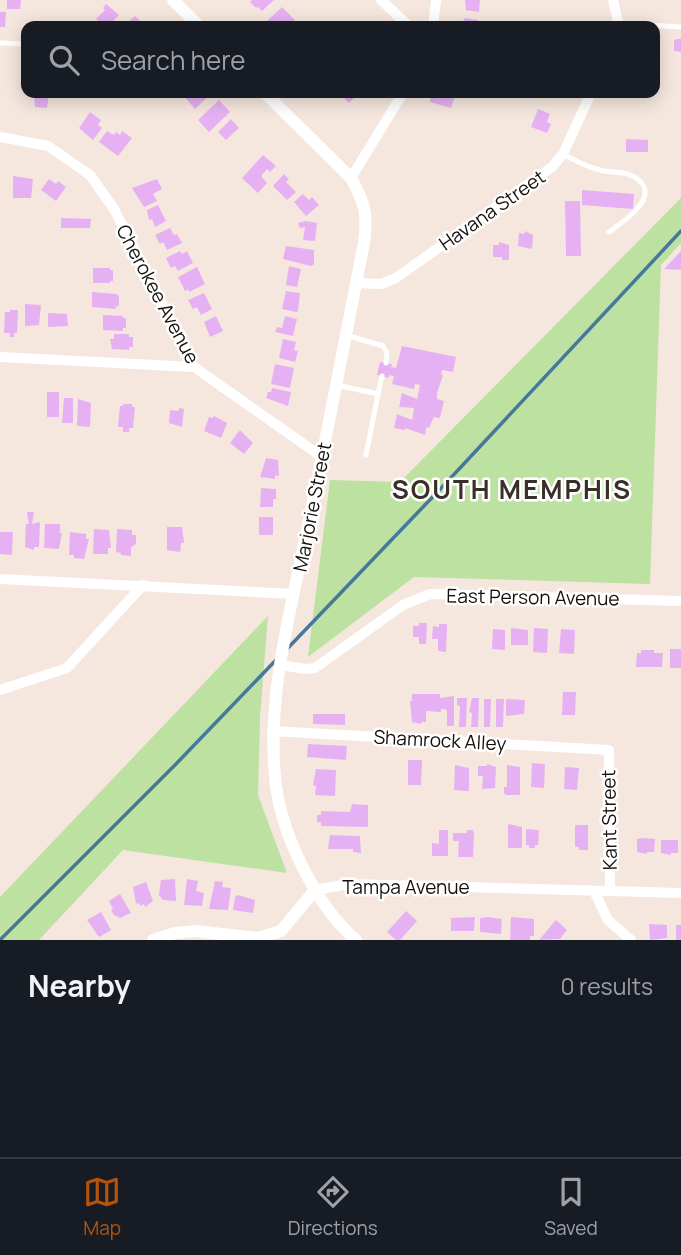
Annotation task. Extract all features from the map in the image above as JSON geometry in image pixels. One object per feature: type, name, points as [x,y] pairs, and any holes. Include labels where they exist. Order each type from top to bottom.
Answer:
[{"type":"street","points":[[173,0],[194,21]]},
{"type":"street","points":[[381,0],[404,21]]},
{"type":"street","points":[[434,21],[436,0]]},
{"type":"street","points":[[613,0],[618,21]]},
{"type":"street","name":"Marjorie Street","points":[[270,98],[351,178],[367,216],[294,594],[272,730],[275,779],[295,848],[315,890],[347,933],[356,940]]},
{"type":"street","points":[[351,178],[400,98]]},
{"type":"street","name":"Havana Street","points":[[356,283],[381,284],[396,278],[546,172],[562,154],[589,98]]},
{"type":"street","name":"Cherokee Avenue","points":[[0,138],[48,146],[90,175],[114,208],[194,367],[322,457]]},
{"type":"street","points":[[0,357],[194,367]]},
{"type":"street","points":[[0,579],[294,594]]},
{"type":"street","points":[[0,690],[67,668],[143,585]]},
{"type":"street","name":"East Person Avenue","points":[[281,665],[316,668],[403,605],[430,594],[681,601]]},
{"type":"street","name":"Shamrock Alley","points":[[272,730],[608,750]]},
{"type":"street","name":"Kant Street","points":[[608,750],[610,890]]},
{"type":"street","name":"Tampa Avenue","points":[[153,940],[195,931],[270,937],[281,931],[315,890],[349,884],[681,893]]},
{"type":"street","points":[[594,891],[608,920],[631,940]]},
{"type":"lane","points":[[660,26],[681,27]]},
{"type":"lane","points":[[0,43],[21,44]]},
{"type":"lane","points":[[562,154],[604,171],[638,178],[644,195],[642,204],[636,212],[609,232]]},
{"type":"lane","points":[[346,335],[383,346],[387,354],[386,363]]},
{"type":"lane","points":[[366,455],[382,376]]},
{"type":"lane","points":[[336,385],[378,394]]},
{"type":"green space","points":[[681,198],[681,243],[661,265],[650,584],[414,577],[308,657],[330,480],[400,482]]},
{"type":"green space","points":[[268,616],[260,717],[258,795],[287,873],[123,850],[39,940],[0,940],[0,897]]},
{"type":"building","points":[[7,0],[21,0],[20,9],[7,9]]},
{"type":"building","points":[[274,0],[262,11],[250,2]]},
{"type":"building","points":[[465,0],[480,0],[479,12],[466,10]]},
{"type":"building","points":[[106,4],[119,15],[113,21],[98,21],[96,19],[105,10],[103,8]]},
{"type":"building","points":[[282,7],[295,20],[294,21],[267,21]]},
{"type":"building","points":[[0,12],[6,12],[5,27],[0,27]]},
{"type":"building","points":[[681,39],[681,52],[674,51],[674,41]]},
{"type":"building","points":[[34,98],[48,98],[47,108],[35,107]]},
{"type":"building","points":[[186,98],[207,98],[195,109]]},
{"type":"building","points":[[430,98],[454,98],[451,108],[430,102]]},
{"type":"building","points":[[219,100],[230,112],[209,132],[198,120]]},
{"type":"building","points":[[538,109],[550,114],[547,122],[551,124],[547,133],[531,127]]},
{"type":"building","points":[[90,112],[101,120],[98,125],[102,128],[93,140],[79,128]]},
{"type":"building","points":[[231,119],[239,128],[226,140],[218,132]]},
{"type":"building","points":[[107,131],[120,135],[122,131],[132,138],[118,156],[99,142]]},
{"type":"building","points":[[626,139],[648,140],[648,152],[626,152]]},
{"type":"building","points":[[263,155],[276,166],[270,172],[267,169],[261,176],[267,183],[258,193],[242,178]]},
{"type":"building","points":[[284,174],[289,179],[286,182],[296,192],[287,200],[273,186]]},
{"type":"building","points":[[13,176],[33,179],[31,198],[13,198]]},
{"type":"building","points":[[49,179],[66,187],[56,201],[41,190]]},
{"type":"building","points":[[157,179],[162,189],[153,194],[157,201],[144,207],[132,188]]},
{"type":"building","points":[[582,190],[634,194],[633,209],[582,205]]},
{"type":"building","points":[[303,194],[309,200],[312,197],[319,205],[306,216],[294,202]]},
{"type":"building","points":[[565,201],[580,201],[581,256],[566,256]]},
{"type":"building","points":[[158,205],[166,221],[155,227],[152,219],[149,220],[147,210]]},
{"type":"building","points":[[61,218],[91,219],[90,228],[61,228]]},
{"type":"building","points":[[298,223],[317,223],[315,241],[303,240],[305,227],[300,228]]},
{"type":"building","points":[[170,228],[182,243],[167,250],[155,235]]},
{"type":"building","points":[[525,231],[533,235],[532,249],[518,246],[519,233],[524,234]]},
{"type":"building","points":[[499,242],[509,245],[509,260],[493,257],[493,245],[499,245]]},
{"type":"building","points":[[286,246],[314,250],[314,264],[311,266],[283,259]]},
{"type":"building","points":[[180,251],[182,254],[187,251],[193,263],[178,271],[175,266],[171,268],[166,258]]},
{"type":"building","points":[[681,251],[681,270],[664,269]]},
{"type":"building","points":[[289,266],[301,269],[297,287],[286,285]]},
{"type":"building","points":[[197,267],[205,284],[189,292],[188,289],[185,291],[178,277]]},
{"type":"building","points":[[93,268],[110,268],[113,270],[113,281],[93,283]]},
{"type":"building","points":[[286,291],[300,293],[298,311],[282,309]]},
{"type":"building","points":[[92,292],[116,294],[119,296],[119,306],[116,306],[116,309],[92,307]]},
{"type":"building","points":[[204,293],[212,309],[201,315],[197,307],[193,309],[188,300]]},
{"type":"building","points":[[25,304],[41,305],[39,325],[25,326]]},
{"type":"building","points":[[18,310],[17,333],[14,333],[14,337],[10,337],[10,333],[4,333],[5,312]]},
{"type":"building","points":[[48,313],[67,314],[68,326],[48,327]]},
{"type":"building","points":[[103,315],[123,316],[126,318],[126,328],[123,328],[123,331],[103,330]]},
{"type":"building","points":[[216,316],[223,331],[210,337],[204,322]]},
{"type":"building","points":[[285,316],[297,319],[293,336],[275,332],[277,327],[282,328]]},
{"type":"building","points":[[114,334],[129,334],[129,337],[133,337],[133,347],[129,347],[129,350],[112,349],[110,339],[114,339]]},
{"type":"building","points":[[283,339],[296,342],[294,350],[298,351],[295,362],[279,358]]},
{"type":"building","points":[[402,346],[456,357],[453,372],[442,370],[437,393],[437,399],[444,401],[440,418],[434,417],[429,428],[426,427],[425,435],[405,428],[394,428],[397,414],[412,420],[414,408],[399,407],[402,393],[417,399],[420,385],[415,384],[414,389],[392,384],[394,376],[389,375],[389,378],[377,375],[380,362],[392,364],[391,367],[396,368]]},
{"type":"building","points":[[275,364],[294,368],[290,388],[271,384]]},
{"type":"building","points":[[272,388],[291,392],[288,406],[266,398]]},
{"type":"building","points":[[47,392],[59,392],[59,417],[47,417]]},
{"type":"building","points":[[64,398],[73,398],[73,423],[62,423]]},
{"type":"building","points":[[78,399],[91,403],[90,427],[77,426]]},
{"type":"building","points":[[132,404],[132,407],[135,407],[133,428],[129,428],[129,432],[123,432],[123,427],[118,427],[120,406]]},
{"type":"building","points":[[179,408],[184,409],[182,427],[169,423],[170,410],[179,411]]},
{"type":"building","points":[[214,416],[227,423],[221,438],[204,431],[209,417]]},
{"type":"building","points":[[240,430],[253,443],[244,454],[230,443]]},
{"type":"building","points":[[266,458],[278,460],[279,476],[275,475],[275,479],[260,477]]},
{"type":"building","points":[[261,488],[276,489],[273,507],[260,507]]},
{"type":"building","points":[[27,512],[34,512],[32,524],[40,522],[39,547],[34,547],[34,550],[25,547],[26,524],[29,524]]},
{"type":"building","points":[[259,517],[273,517],[273,535],[259,535]]},
{"type":"building","points":[[45,524],[60,524],[62,533],[59,549],[44,548]]},
{"type":"building","points":[[167,527],[182,527],[184,543],[181,543],[180,552],[167,550]]},
{"type":"building","points":[[94,529],[109,530],[111,548],[108,548],[108,554],[93,554]]},
{"type":"building","points":[[117,529],[132,530],[132,535],[136,535],[131,556],[116,552]]},
{"type":"building","points":[[0,532],[13,532],[12,555],[0,554]]},
{"type":"building","points":[[70,532],[86,534],[86,539],[89,539],[84,559],[69,555]]},
{"type":"building","points":[[419,623],[427,623],[426,644],[419,644],[419,637],[413,637],[413,626],[419,626]]},
{"type":"building","points":[[439,624],[447,624],[446,652],[438,651],[438,639],[432,639],[433,626],[439,627]]},
{"type":"building","points":[[511,628],[528,630],[528,645],[511,645]]},
{"type":"building","points":[[534,628],[548,629],[547,653],[533,652]]},
{"type":"building","points":[[493,629],[505,630],[505,650],[492,649]]},
{"type":"building","points":[[561,629],[575,630],[574,654],[559,653]]},
{"type":"building","points":[[670,649],[681,649],[681,668],[670,668]]},
{"type":"building","points":[[641,650],[663,653],[662,667],[636,667],[637,653],[641,653]]},
{"type":"building","points":[[563,692],[576,692],[575,715],[562,715]]},
{"type":"building","points":[[412,694],[440,694],[440,698],[454,696],[454,726],[447,726],[445,709],[441,709],[441,712],[426,711],[426,722],[421,724],[412,722]]},
{"type":"building","points":[[457,698],[467,698],[466,727],[459,727],[460,706],[457,705]]},
{"type":"building","points":[[472,698],[479,698],[478,727],[471,727],[472,713],[469,712]]},
{"type":"building","points":[[484,699],[491,699],[490,727],[484,727]]},
{"type":"building","points":[[496,699],[504,699],[503,727],[496,727]]},
{"type":"building","points":[[506,699],[525,700],[524,714],[506,716]]},
{"type":"building","points":[[313,714],[345,714],[345,725],[313,724]]},
{"type":"building","points":[[308,744],[347,746],[346,760],[307,757]]},
{"type":"building","points":[[408,760],[422,760],[421,785],[408,785]]},
{"type":"building","points":[[532,763],[545,764],[544,788],[531,787]]},
{"type":"building","points":[[487,764],[496,767],[495,788],[482,789],[483,776],[478,776],[478,766]]},
{"type":"building","points":[[455,765],[469,768],[469,791],[454,790]]},
{"type":"building","points":[[507,765],[520,767],[520,795],[504,793],[504,787],[507,787]]},
{"type":"building","points":[[565,767],[579,768],[577,790],[564,789]]},
{"type":"building","points":[[316,769],[336,770],[335,796],[315,795],[316,786],[313,785]]},
{"type":"building","points":[[352,804],[368,805],[368,827],[321,826],[321,822],[317,822],[317,815],[321,815],[321,811],[350,812]]},
{"type":"building","points":[[508,824],[522,827],[522,848],[508,848]]},
{"type":"building","points":[[575,825],[588,825],[588,850],[575,847]]},
{"type":"building","points":[[526,829],[539,830],[538,845],[535,845],[535,848],[526,845]]},
{"type":"building","points":[[439,830],[448,830],[448,856],[432,856],[432,843],[439,844]]},
{"type":"building","points":[[467,830],[473,830],[474,834],[473,857],[458,857],[459,841],[453,841],[453,833],[467,833]]},
{"type":"building","points":[[330,835],[360,836],[361,853],[353,852],[353,849],[328,849]]},
{"type":"building","points":[[637,839],[655,839],[654,852],[637,852]]},
{"type":"building","points":[[661,840],[678,840],[678,853],[661,853]]},
{"type":"building","points":[[175,879],[176,901],[163,900],[159,895],[161,880]]},
{"type":"building","points":[[187,879],[198,881],[196,891],[204,893],[202,906],[184,905]]},
{"type":"building","points":[[215,881],[223,882],[222,887],[231,888],[228,910],[209,909]]},
{"type":"building","points":[[146,882],[153,901],[145,907],[144,904],[136,904],[133,887]]},
{"type":"building","points":[[120,894],[131,913],[120,918],[114,915],[109,901]]},
{"type":"building","points":[[238,895],[255,900],[253,913],[233,910],[235,897]]},
{"type":"building","points":[[406,911],[417,921],[400,940],[396,940],[387,932]]},
{"type":"building","points":[[101,912],[111,930],[99,937],[87,920]]},
{"type":"building","points":[[475,917],[474,931],[451,931],[451,918]]},
{"type":"building","points":[[511,917],[534,919],[534,936],[530,936],[530,940],[510,940]]},
{"type":"building","points":[[480,918],[502,919],[501,934],[480,932]]},
{"type":"building","points":[[556,920],[567,930],[560,939],[539,940]]},
{"type":"building","points":[[649,924],[667,925],[667,938],[650,940]]},
{"type":"building","points":[[676,925],[681,925],[681,940],[676,940]]},
{"type":"waterway","points":[[287,649],[681,231]]},
{"type":"waterway","points":[[0,940],[276,660]]},
{"type":"district","name":"SOUTH MEMPHIS","points":[[512,489]]}]
